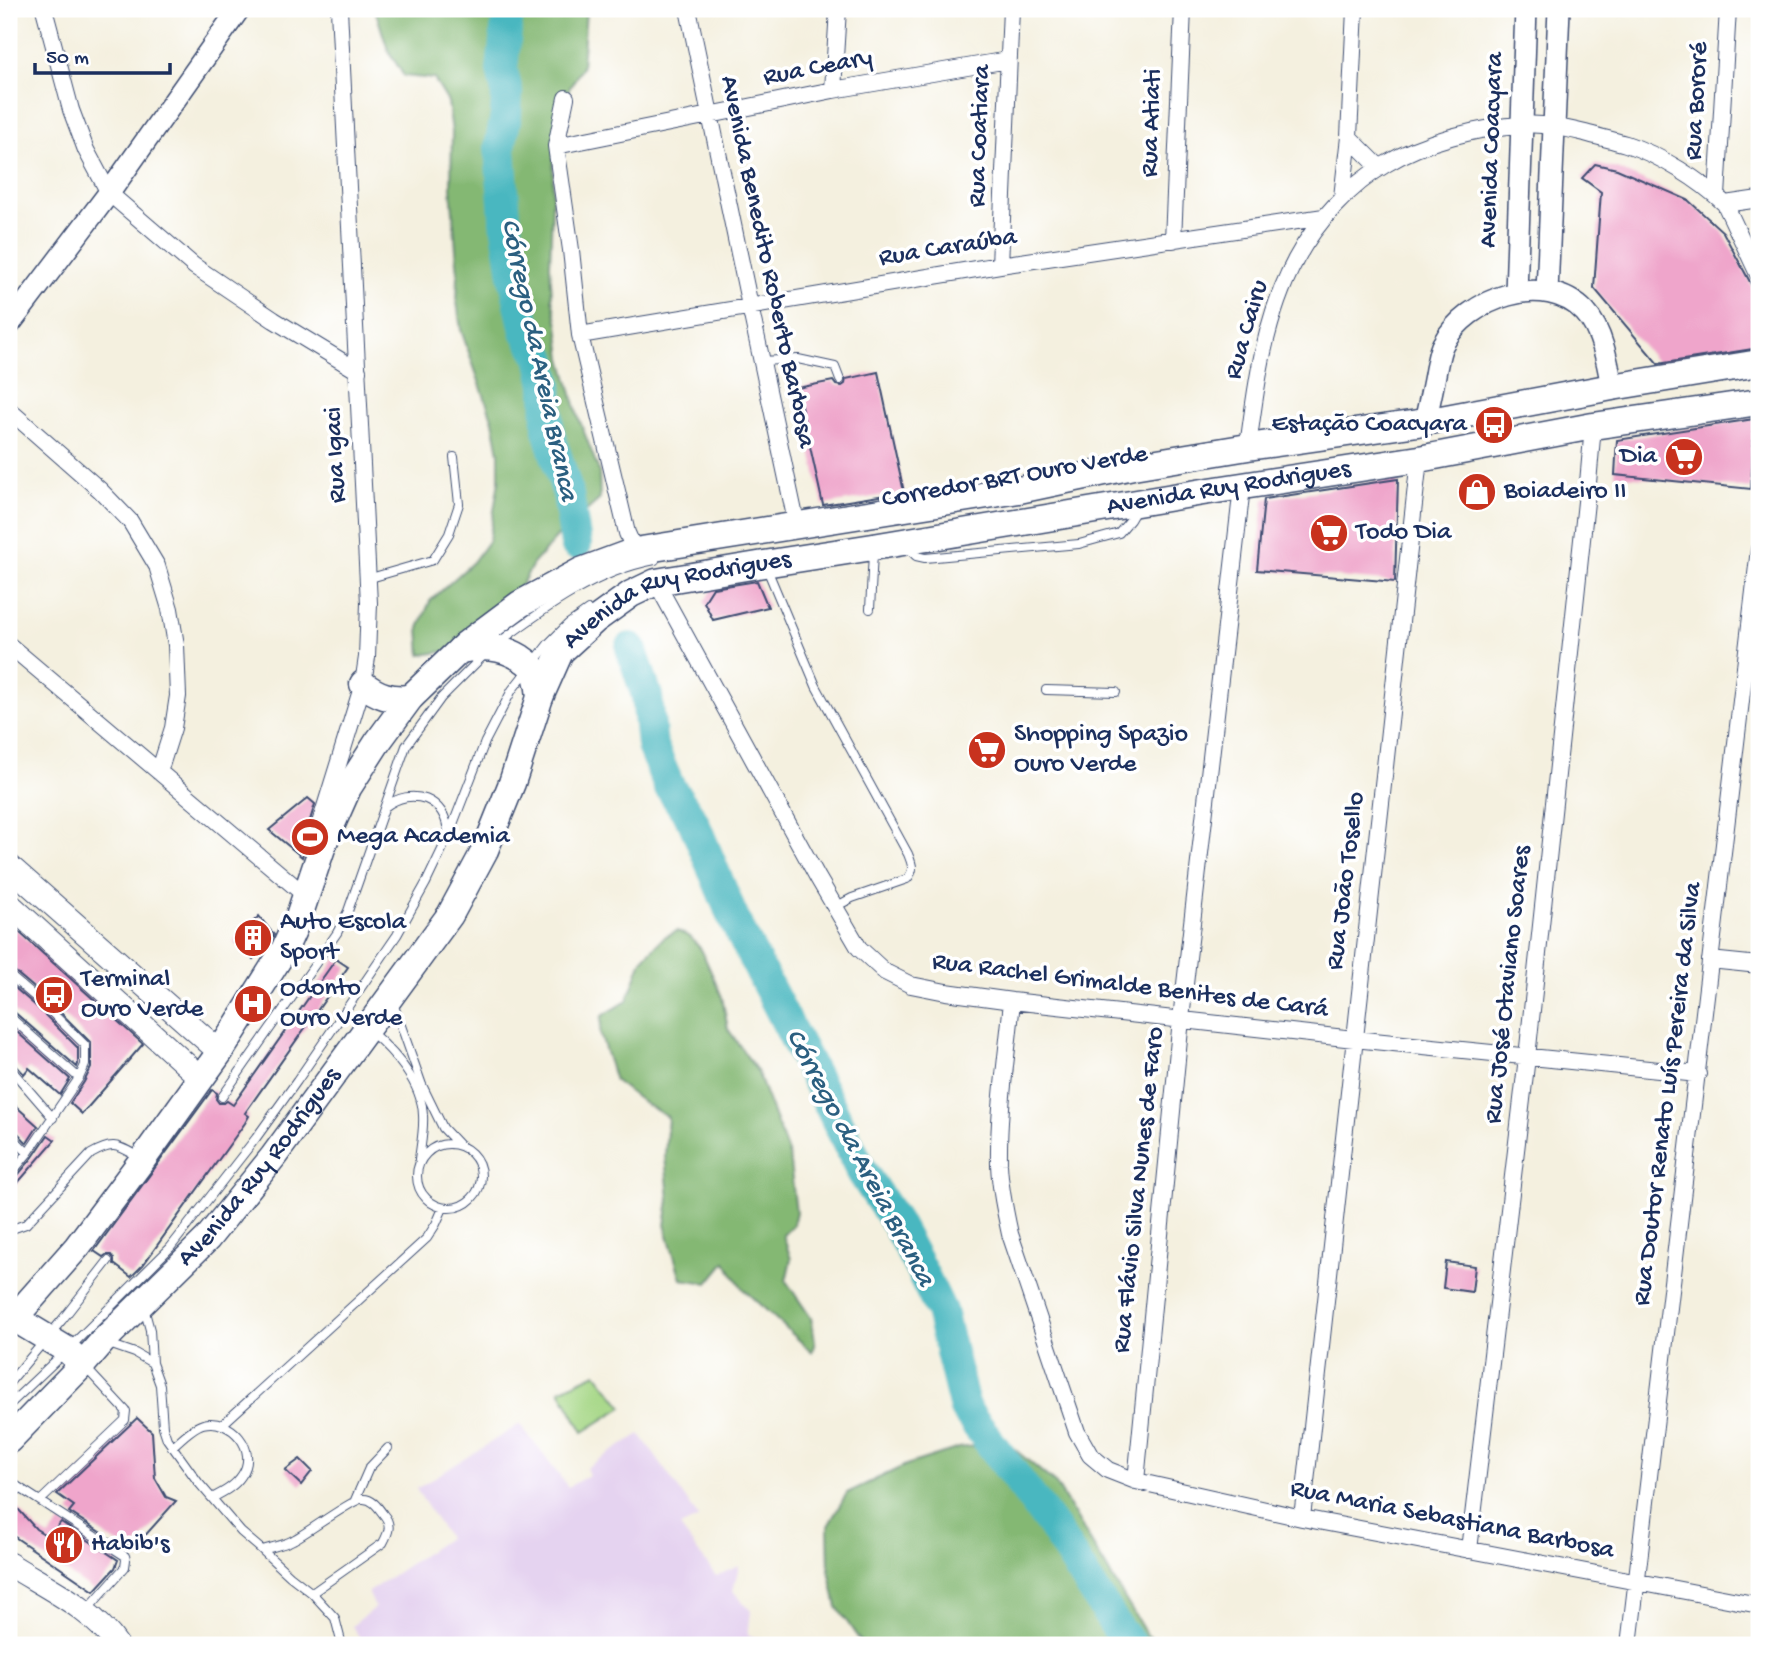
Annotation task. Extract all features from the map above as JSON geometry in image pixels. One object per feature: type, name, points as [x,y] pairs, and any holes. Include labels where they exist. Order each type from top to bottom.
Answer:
[{"type":"main road","name":"Avenida Ruy Rodrigues","points":[[9,1440],[65,1351],[103,1342],[207,1239],[273,1157],[450,915],[485,850],[512,783],[540,697],[560,652],[595,620],[631,594],[652,568],[797,526],[884,505],[1019,490],[1133,466],[1425,422],[1759,363]]},
{"type":"main road","name":"Avenida Ruy Rodrigues","points":[[11,1318],[77,1247],[146,1161],[220,1052],[293,933],[303,892],[348,788],[410,698],[460,650],[520,604],[581,571],[612,558],[652,568],[764,564],[1419,459],[1593,426],[1759,402]]},
{"type":"main road","points":[[1242,487],[1248,447]]},
{"type":"main road","points":[[460,650],[492,647],[510,652],[531,665],[537,678],[540,697]]},
{"type":"main road","points":[[363,684],[380,695],[410,698]]},
{"type":"main road","points":[[9,866],[220,1052]]},
{"type":"main road","points":[[9,904],[202,1079]]},
{"type":"main road","points":[[11,1318],[65,1351]]},
{"type":"main road","points":[[10,1568],[86,1611],[117,1645]]},
{"type":"street","points":[[44,9],[71,110],[86,150],[109,193],[194,266],[274,320],[358,371]]},
{"type":"street","name":"Rua Igaci","points":[[303,892],[363,684],[368,636],[358,371],[339,9]]},
{"type":"street","name":"Avenida Benedito Roberto Barbosa","points":[[688,9],[797,526]]},
{"type":"street","points":[[834,90],[838,9]]},
{"type":"street","name":"Rua Coatiara","points":[[1000,265],[1011,9]]},
{"type":"street","name":"Rua Atiati","points":[[1173,240],[1182,9]]},
{"type":"street","points":[[1342,197],[1349,137],[1355,9]]},
{"type":"street","name":"Avenida Coacyara","points":[[1516,293],[1526,9]]},
{"type":"street","points":[[1546,292],[1559,9]]},
{"type":"street","name":"Rua Bororé","points":[[1721,200],[1728,9]]},
{"type":"street","points":[[9,326],[109,193],[233,12]]},
{"type":"street","name":"Rua Ceary","points":[[556,146],[834,90],[1008,60]]},
{"type":"street","name":"Rua Rachel Grimalde Benites de Cará","points":[[566,98],[556,146],[580,335],[628,533],[652,568],[817,878],[859,948],[885,972],[911,985],[1012,1001],[1698,1074]]},
{"type":"street","name":"Rua Cairu","points":[[1248,447],[1256,384],[1276,303],[1296,258],[1324,217],[1342,197],[1386,164],[1420,148],[1459,135],[1523,125],[1555,126],[1628,144],[1685,173],[1721,200],[1759,276]]},
{"type":"street","points":[[1349,137],[1380,168]]},
{"type":"street","points":[[1721,200],[1759,199]]},
{"type":"street","name":"Rua Caraúba","points":[[580,335],[1000,265],[1324,217]]},
{"type":"street","points":[[1425,422],[1441,346],[1456,324],[1480,306],[1516,293],[1546,292],[1568,300],[1585,313],[1598,334],[1612,387]]},
{"type":"street","points":[[9,410],[100,490],[130,521],[157,566],[170,609],[176,645],[178,696],[173,727],[159,772]]},
{"type":"street","name":"Rua José Otaviano Soares","points":[[1469,1550],[1527,1057],[1593,426]]},
{"type":"street","name":"Rua João Tosello","points":[[1302,1518],[1419,459]]},
{"type":"street","name":"Rua Flávio Silva Nunes de Faro","points":[[1136,1482],[1181,1019],[1242,487]]},
{"type":"street","name":"Rua Doutor Renato Luís Pereira da Silva","points":[[1629,1645],[1759,549]]},
{"type":"street","points":[[9,645],[303,892]]},
{"type":"street","points":[[1710,960],[1759,965]]},
{"type":"street","name":"Rua Maria Sebastiana Barbosa","points":[[1012,1001],[1000,1122],[999,1166],[1003,1203],[1010,1234],[1077,1432],[1090,1455],[1108,1470],[1136,1482],[1302,1518],[1759,1605]]},
{"type":"lane","points":[[762,361],[798,359],[835,367],[840,380]]},
{"type":"lane","points":[[1342,443],[1685,384]]},
{"type":"lane","points":[[1484,437],[1645,409]]},
{"type":"lane","points":[[367,579],[433,560],[449,534],[459,504],[454,457]]},
{"type":"lane","name":"Corredor BRT Ouro Verde","points":[[912,516],[1045,494]]},
{"type":"lane","points":[[870,609],[873,547]]},
{"type":"lane","points":[[764,564],[816,686],[913,866],[912,874],[907,879],[852,898],[835,907]]},
{"type":"lane","points":[[222,1097],[337,933],[348,911],[407,746],[441,698],[492,647],[550,606],[610,573],[652,568]]},
{"type":"lane","points":[[9,1405],[170,1248],[256,1138],[397,935],[448,837],[485,742],[512,690],[549,643],[568,624],[601,602]]},
{"type":"lane","points":[[1046,690],[1116,692]]},
{"type":"lane","points":[[385,807],[406,796],[430,801],[442,813],[448,837]]},
{"type":"lane","points":[[9,975],[85,1045],[85,1065],[79,1078],[28,1153],[10,1171]]},
{"type":"lane","points":[[390,996],[422,1085],[443,1128],[458,1145]]},
{"type":"lane","points":[[9,1016],[79,1078]]},
{"type":"lane","points":[[366,1028],[386,1045],[412,1079],[419,1096],[423,1112],[416,1177],[424,1197],[443,1208],[454,1208],[472,1197],[481,1178],[475,1158],[468,1150],[458,1145],[438,1145],[422,1157],[418,1166]]},
{"type":"lane","points":[[9,1067],[53,1118]]},
{"type":"lane","points":[[9,1134],[28,1153]]},
{"type":"lane","points":[[9,1230],[26,1224],[91,1154],[103,1147],[115,1145],[146,1161]]},
{"type":"lane","points":[[223,1424],[427,1238],[443,1208]]},
{"type":"lane","points":[[9,1383],[65,1351],[108,1261]]},
{"type":"lane","points":[[143,1303],[150,1330],[152,1363],[160,1385],[163,1427],[172,1447],[241,1532],[312,1593],[335,1618],[342,1645]]},
{"type":"lane","points":[[103,1342],[152,1363]]},
{"type":"lane","points":[[40,1500],[125,1420],[126,1411],[65,1351]]},
{"type":"lane","points":[[172,1447],[202,1424],[223,1424],[239,1436],[247,1454],[244,1473],[231,1488],[212,1499]]},
{"type":"lane","points":[[355,1500],[369,1468],[388,1448]]},
{"type":"lane","points":[[9,1480],[125,1556],[125,1567],[86,1611]]},
{"type":"lane","points":[[262,1550],[291,1542],[355,1500],[364,1498],[374,1503],[388,1520],[389,1532],[383,1543],[312,1593]]},
{"type":"shaded area","points":[[520,1424],[568,1487],[589,1475],[586,1468],[640,1434],[699,1518],[680,1527],[716,1576],[739,1566],[733,1591],[751,1611],[748,1636],[798,1645],[364,1645],[352,1626],[375,1607],[368,1592],[448,1538],[416,1489]]},
{"type":"green space","points":[[375,9],[586,10],[582,67],[568,91],[554,148],[550,265],[552,298],[562,358],[578,416],[599,471],[600,499],[557,537],[533,564],[517,593],[448,651],[421,655],[419,628],[430,601],[473,562],[489,540],[499,481],[499,453],[493,421],[461,330],[457,302],[458,275],[451,187],[452,132],[448,102],[434,79],[404,76],[388,50]]},
{"type":"green space","points":[[677,931],[689,936],[701,949],[722,997],[728,1029],[757,1071],[789,1155],[796,1212],[793,1225],[783,1235],[791,1259],[786,1281],[811,1318],[815,1341],[812,1352],[743,1289],[725,1262],[708,1283],[681,1279],[665,1225],[669,1200],[665,1156],[668,1117],[645,1104],[615,1081],[600,1033],[602,1016],[627,1001],[642,960],[664,937]]},
{"type":"green space","points":[[596,1373],[623,1407],[583,1432],[560,1390]]},
{"type":"green space","points":[[1006,1442],[1056,1484],[1146,1634],[1161,1645],[863,1645],[837,1607],[829,1570],[828,1526],[847,1493],[906,1465],[959,1448]]},
{"type":"building","points":[[1595,164],[1617,169],[1688,200],[1723,232],[1759,303],[1759,348],[1658,364],[1594,288],[1601,192],[1582,178]]},
{"type":"building","points":[[878,372],[904,492],[823,505],[797,388],[833,381],[842,386],[846,379]]},
{"type":"building","name":"Dia","points":[[1754,419],[1751,489],[1615,475],[1617,440]]},
{"type":"building","name":"Todo Dia","points":[[1398,479],[1395,582],[1257,570],[1264,499]]},
{"type":"building","points":[[757,581],[768,607],[713,620],[704,602],[713,588]]},
{"type":"building","points":[[308,798],[315,804],[302,857],[269,830]]},
{"type":"building","name":"Auto Escola Sport","points":[[259,916],[274,935],[253,959],[233,942]]},
{"type":"building","points":[[9,923],[143,1044],[82,1114],[70,1103],[91,1068],[91,1043],[45,997],[9,969]]},
{"type":"building","points":[[336,959],[348,967],[245,1113],[249,1116],[245,1123],[143,1265],[131,1277],[114,1264],[111,1255],[103,1257],[94,1251],[212,1090],[217,1093],[216,1099],[219,1103],[227,1101],[233,1105]]},
{"type":"building","points":[[9,983],[78,1048],[77,1067],[9,1010]]},
{"type":"building","points":[[9,1025],[70,1079],[60,1095],[29,1068],[24,1074],[9,1061]]},
{"type":"building","points":[[9,1100],[38,1126],[27,1143],[14,1129],[9,1128]]},
{"type":"building","points":[[48,1135],[55,1140],[9,1193],[9,1182],[14,1180]]},
{"type":"building","points":[[1446,1262],[1475,1266],[1472,1292],[1443,1288]]},
{"type":"building","points":[[137,1418],[152,1432],[155,1478],[166,1497],[176,1501],[133,1549],[125,1543],[123,1547],[69,1512],[74,1506],[57,1494]]},
{"type":"building","points":[[300,1459],[312,1471],[301,1485],[285,1470]]},
{"type":"building","name":"Habib's","points":[[9,1499],[36,1529],[49,1537],[61,1522],[118,1560],[115,1568],[94,1591],[9,1533]]},
{"type":"waterway","name":"Córrego da Areia Branca","points":[[506,9],[502,70],[507,92],[500,147],[505,217],[526,331],[541,357],[547,385],[548,430],[568,494],[576,544]]},
{"type":"waterway","name":"Córrego da Areia Branca","points":[[631,648],[647,696],[652,746],[669,786],[693,821],[735,922],[862,1172],[896,1223],[941,1311],[965,1409],[1051,1524],[1119,1631],[1131,1645]]},
{"type":"place","name":"Estação Coacyara","points":[[1494,425]]},
{"type":"place","name":"Dia","points":[[1684,457]]},
{"type":"place","name":"Boiadeiro II","points":[[1477,492]]},
{"type":"place","name":"Todo Dia","points":[[1329,533]]},
{"type":"place","name":"Shopping Spazio Ouro Verde","points":[[987,750]]},
{"type":"place","name":"Mega Academia","points":[[310,837]]},
{"type":"place","name":"Auto Escola Sport","points":[[253,938]]},
{"type":"place","name":"Terminal Ouro Verde","points":[[54,995]]},
{"type":"place","name":"Odonto Ouro Verde","points":[[253,1004]]},
{"type":"place","name":"Habib's","points":[[64,1545]]}]
